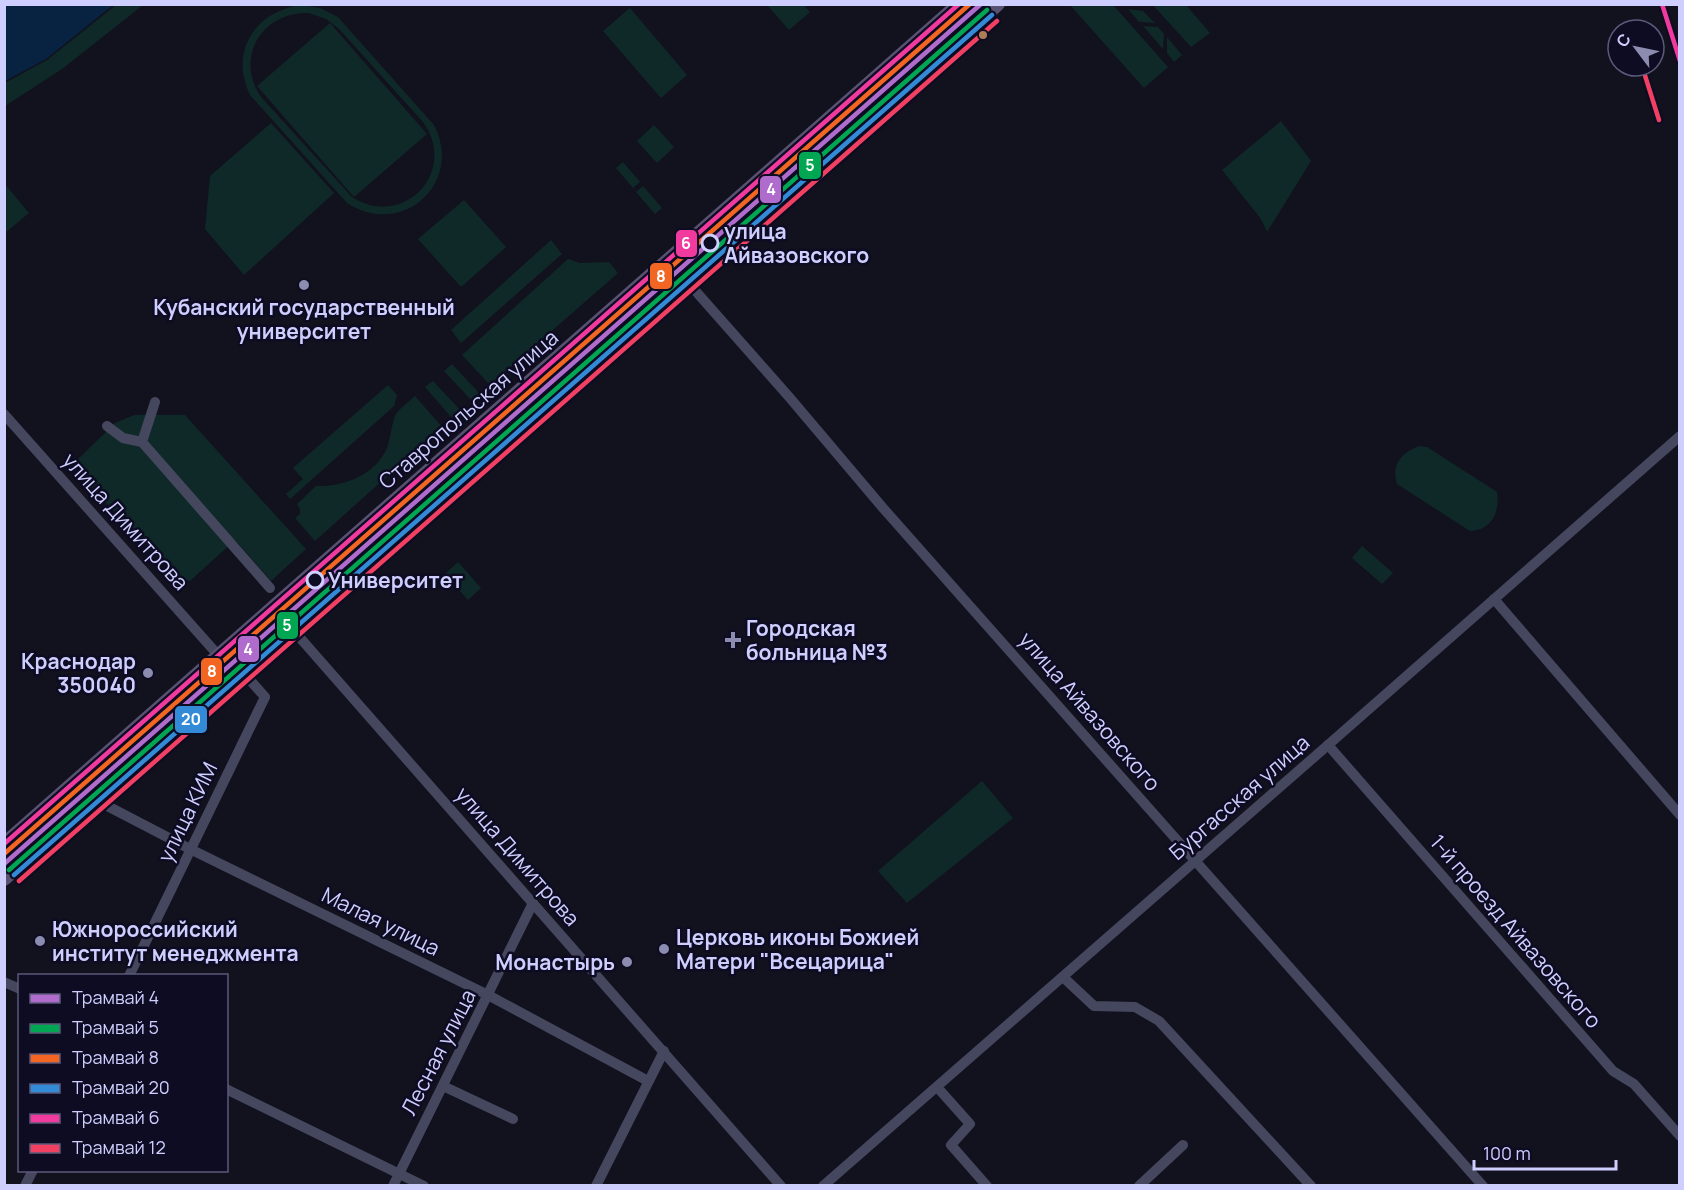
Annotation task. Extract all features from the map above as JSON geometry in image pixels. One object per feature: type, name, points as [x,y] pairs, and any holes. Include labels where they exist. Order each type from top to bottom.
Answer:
[{"type":"main road","name":"Ставропольская улица","points":[[4,844],[959,4]]},
{"type":"main road","points":[[4,879],[998,4]]},
{"type":"street","name":"улица Айвазовского","points":[[669,261],[883,508],[1481,1185]]},
{"type":"street","points":[[142,442],[155,402]]},
{"type":"street","name":"улица Димитрова","points":[[4,414],[218,655]]},
{"type":"street","points":[[107,426],[123,438],[142,442],[270,588]]},
{"type":"street","name":"Бургасская улица","points":[[823,1185],[1680,436]]},
{"type":"street","points":[[1494,598],[1680,815]]},
{"type":"street","name":"улица Димитрова","points":[[273,607],[781,1185]]},
{"type":"street","name":"улица КИМ","points":[[129,974],[265,697],[242,670]]},
{"type":"street","name":"1-й проезд Айвазовского","points":[[1329,745],[1612,1071],[1634,1084],[1680,1136]]},
{"type":"street","name":"Малая улица","points":[[94,799],[190,849],[488,995],[648,1081]]},
{"type":"street","name":"Лесная улица","points":[[393,1185],[533,903]]},
{"type":"street","points":[[1063,977],[1094,1006],[1135,1007],[1159,1021],[1311,1185]]},
{"type":"street","points":[[4,982],[18,988]]},
{"type":"street","points":[[596,1185],[664,1051]]},
{"type":"street","points":[[443,1086],[513,1119]]},
{"type":"street","points":[[937,1087],[970,1124],[951,1145],[987,1185]]},
{"type":"street","points":[[228,1090],[424,1185]]},
{"type":"street","points":[[1139,1185],[1183,1145]]},
{"type":"green space","points":[[116,5],[143,5],[62,69],[5,106],[5,83],[47,60]]},
{"type":"green space","points":[[301,5],[320,8],[338,17],[434,125],[441,146],[441,167],[434,185],[422,199],[407,209],[388,214],[368,212],[347,203],[250,95],[244,79],[243,64],[250,36],[259,25],[285,9]],"holes":[[[309,13],[326,19],[339,29],[423,122],[432,141],[434,159],[430,176],[420,191],[406,201],[390,206],[371,205],[352,197],[262,98],[254,83],[250,68],[252,53],[257,40],[266,29],[292,14]]]},
{"type":"green space","points":[[767,5],[804,5],[810,12],[789,30]]},
{"type":"green space","points":[[1070,5],[1113,5],[1168,67],[1144,88]]},
{"type":"green space","points":[[1153,5],[1186,5],[1210,33],[1191,47]]},
{"type":"green space","points":[[630,8],[687,75],[661,98],[603,31]]},
{"type":"green space","points":[[1128,9],[1143,11],[1155,23],[1139,22]]},
{"type":"green space","points":[[330,23],[427,134],[354,197],[257,86]]},
{"type":"green space","points":[[1143,26],[1158,27],[1164,34],[1163,49]]},
{"type":"green space","points":[[1167,37],[1182,55],[1174,62],[1167,53]]},
{"type":"green space","points":[[1281,121],[1311,161],[1267,232],[1261,219],[1222,170]]},
{"type":"green space","points":[[271,123],[334,193],[244,275],[205,229],[210,176]]},
{"type":"green space","points":[[654,125],[674,147],[657,163],[637,141]]},
{"type":"green space","points":[[623,162],[640,182],[633,188],[616,168]]},
{"type":"green space","points":[[4,183],[29,213],[5,233],[4,233]]},
{"type":"green space","points":[[643,186],[662,208],[655,214],[636,192]]},
{"type":"green space","points":[[464,200],[506,247],[461,287],[418,239]]},
{"type":"green space","points":[[551,240],[562,254],[461,343],[451,330]]},
{"type":"green space","points":[[568,259],[580,263],[609,262],[618,273],[490,385],[462,355]]},
{"type":"green space","points":[[452,364],[480,394],[472,401],[444,371]]},
{"type":"green space","points":[[433,381],[461,411],[452,418],[425,387]]},
{"type":"green space","points":[[388,385],[397,395],[394,406],[290,499],[286,494],[303,479],[293,468]]},
{"type":"green space","points":[[415,396],[442,427],[315,541],[295,518],[300,514],[297,504],[316,486],[348,482],[358,478],[375,465],[387,448],[396,413]]},
{"type":"green space","points":[[134,415],[185,415],[306,549],[271,581],[235,540],[190,581],[177,578],[71,466],[115,423]]},
{"type":"green space","points":[[1419,446],[1427,447],[1497,492],[1496,513],[1489,523],[1478,530],[1470,531],[1397,484],[1395,471],[1399,460],[1407,452]]},
{"type":"green space","points":[[1362,546],[1393,573],[1382,584],[1352,558]]},
{"type":"green space","points":[[458,562],[481,588],[468,600],[445,574]]},
{"type":"green space","points":[[982,781],[1013,818],[907,903],[878,871]]},
{"type":"water","points":[[5,4],[113,5],[46,59],[5,81]]},
{"type":"tram line","name":"6","points":[[4,844],[959,4]]},
{"type":"tram line","name":"8","points":[[4,854],[970,4]]},
{"type":"tram line","name":"4","points":[[4,864],[981,4]]},
{"type":"tram line","name":"6","points":[[1662,4],[1680,61]]},
{"type":"tram line","name":"5","points":[[9,870],[987,10]]},
{"type":"tram line","name":"20","points":[[14,875],[992,15]]},
{"type":"tram line","name":"12","points":[[19,881],[997,21]]},
{"type":"tram line","name":"12","points":[[1646,78],[1659,120]]},
{"type":"place","name":"улица Айвазовского","points":[[710,243]]},
{"type":"place","name":"Кубанский государственный университет","points":[[304,285]]},
{"type":"place","name":"Университет","points":[[315,580]]},
{"type":"place","name":"Городская больница №3","points":[[733,640]]},
{"type":"place","name":"Краснодар 350040","points":[[148,673]]},
{"type":"place","name":"Южнороссийский институт менеджмента","points":[[40,941]]},
{"type":"place","name":"Церковь иконы Божией Матери \"Всецарица\"","points":[[664,949]]},
{"type":"place","name":"Монастырь","points":[[627,962]]}]
